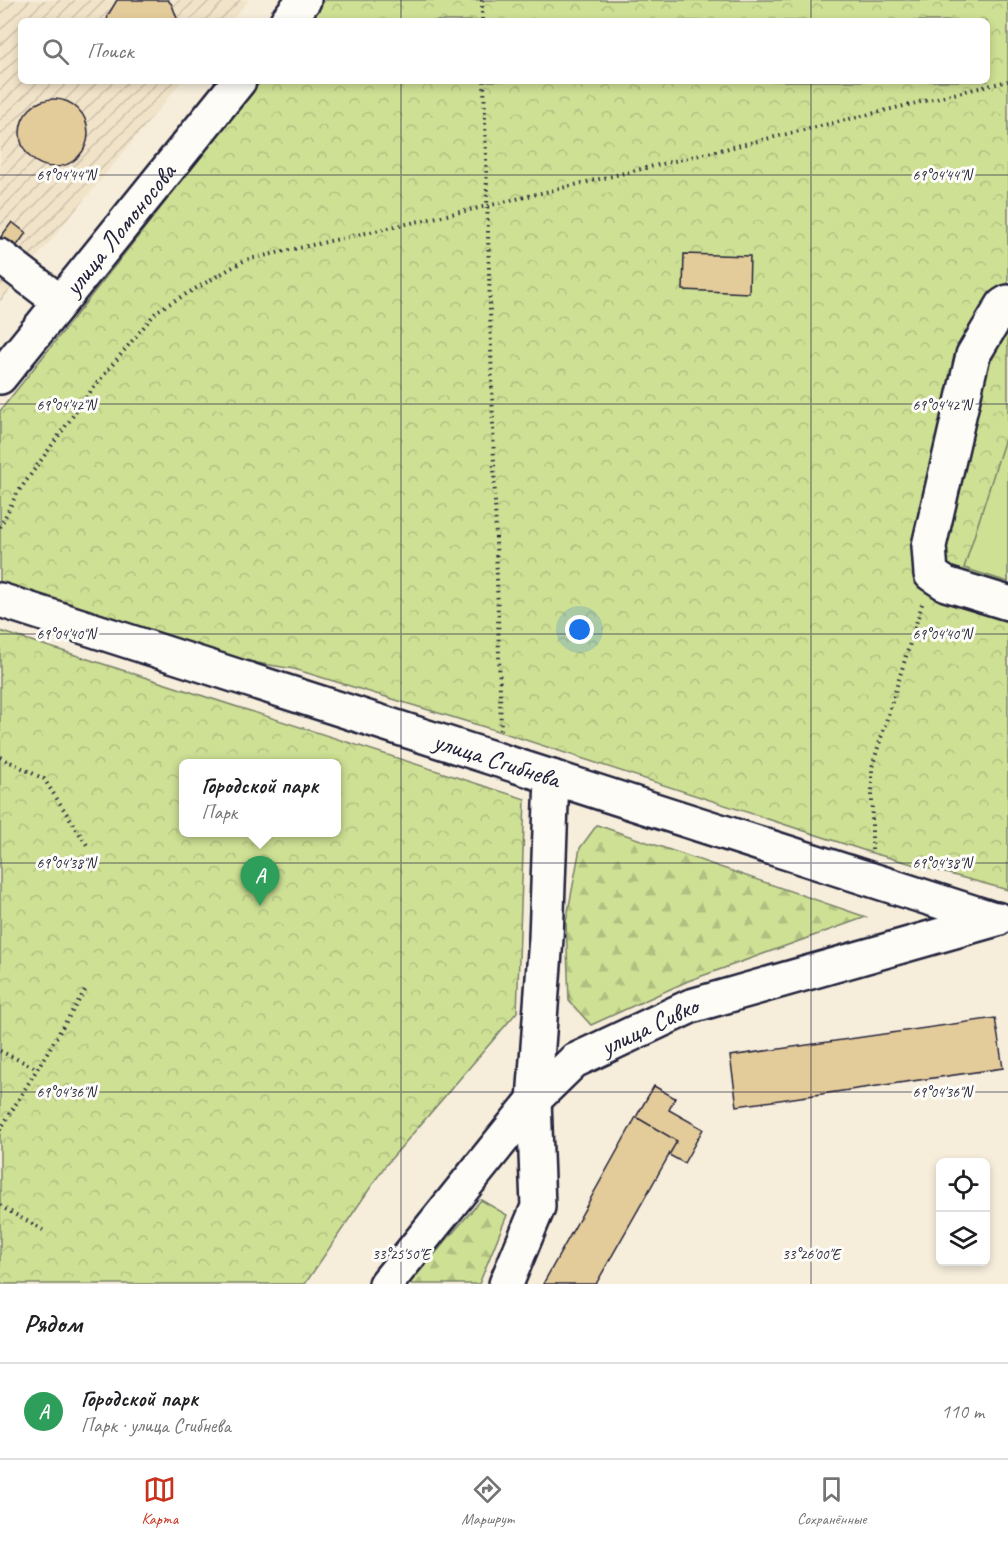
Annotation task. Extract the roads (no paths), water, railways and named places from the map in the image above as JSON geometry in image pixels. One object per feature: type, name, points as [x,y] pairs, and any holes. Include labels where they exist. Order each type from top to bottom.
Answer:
[{"type":"street","points":[[289,18],[304,0]]},
{"type":"street","name":"улица Ломоносова","points":[[0,377],[237,84]]},
{"type":"street","points":[[0,256],[60,302]]},
{"type":"street","points":[[1008,302],[1003,305],[974,355],[929,546],[931,574],[946,584],[1008,603]]},
{"type":"street","name":"улица Сгибнева","points":[[0,600],[1001,918]]},
{"type":"street","points":[[506,1284],[538,1207],[534,1100],[546,938],[552,777]]},
{"type":"street","name":"улица Сивко","points":[[386,1284],[534,1100],[574,1061],[691,1006],[1001,918]]},
{"type":"place","name":"Городской парк","points":[[260,906]]}]
